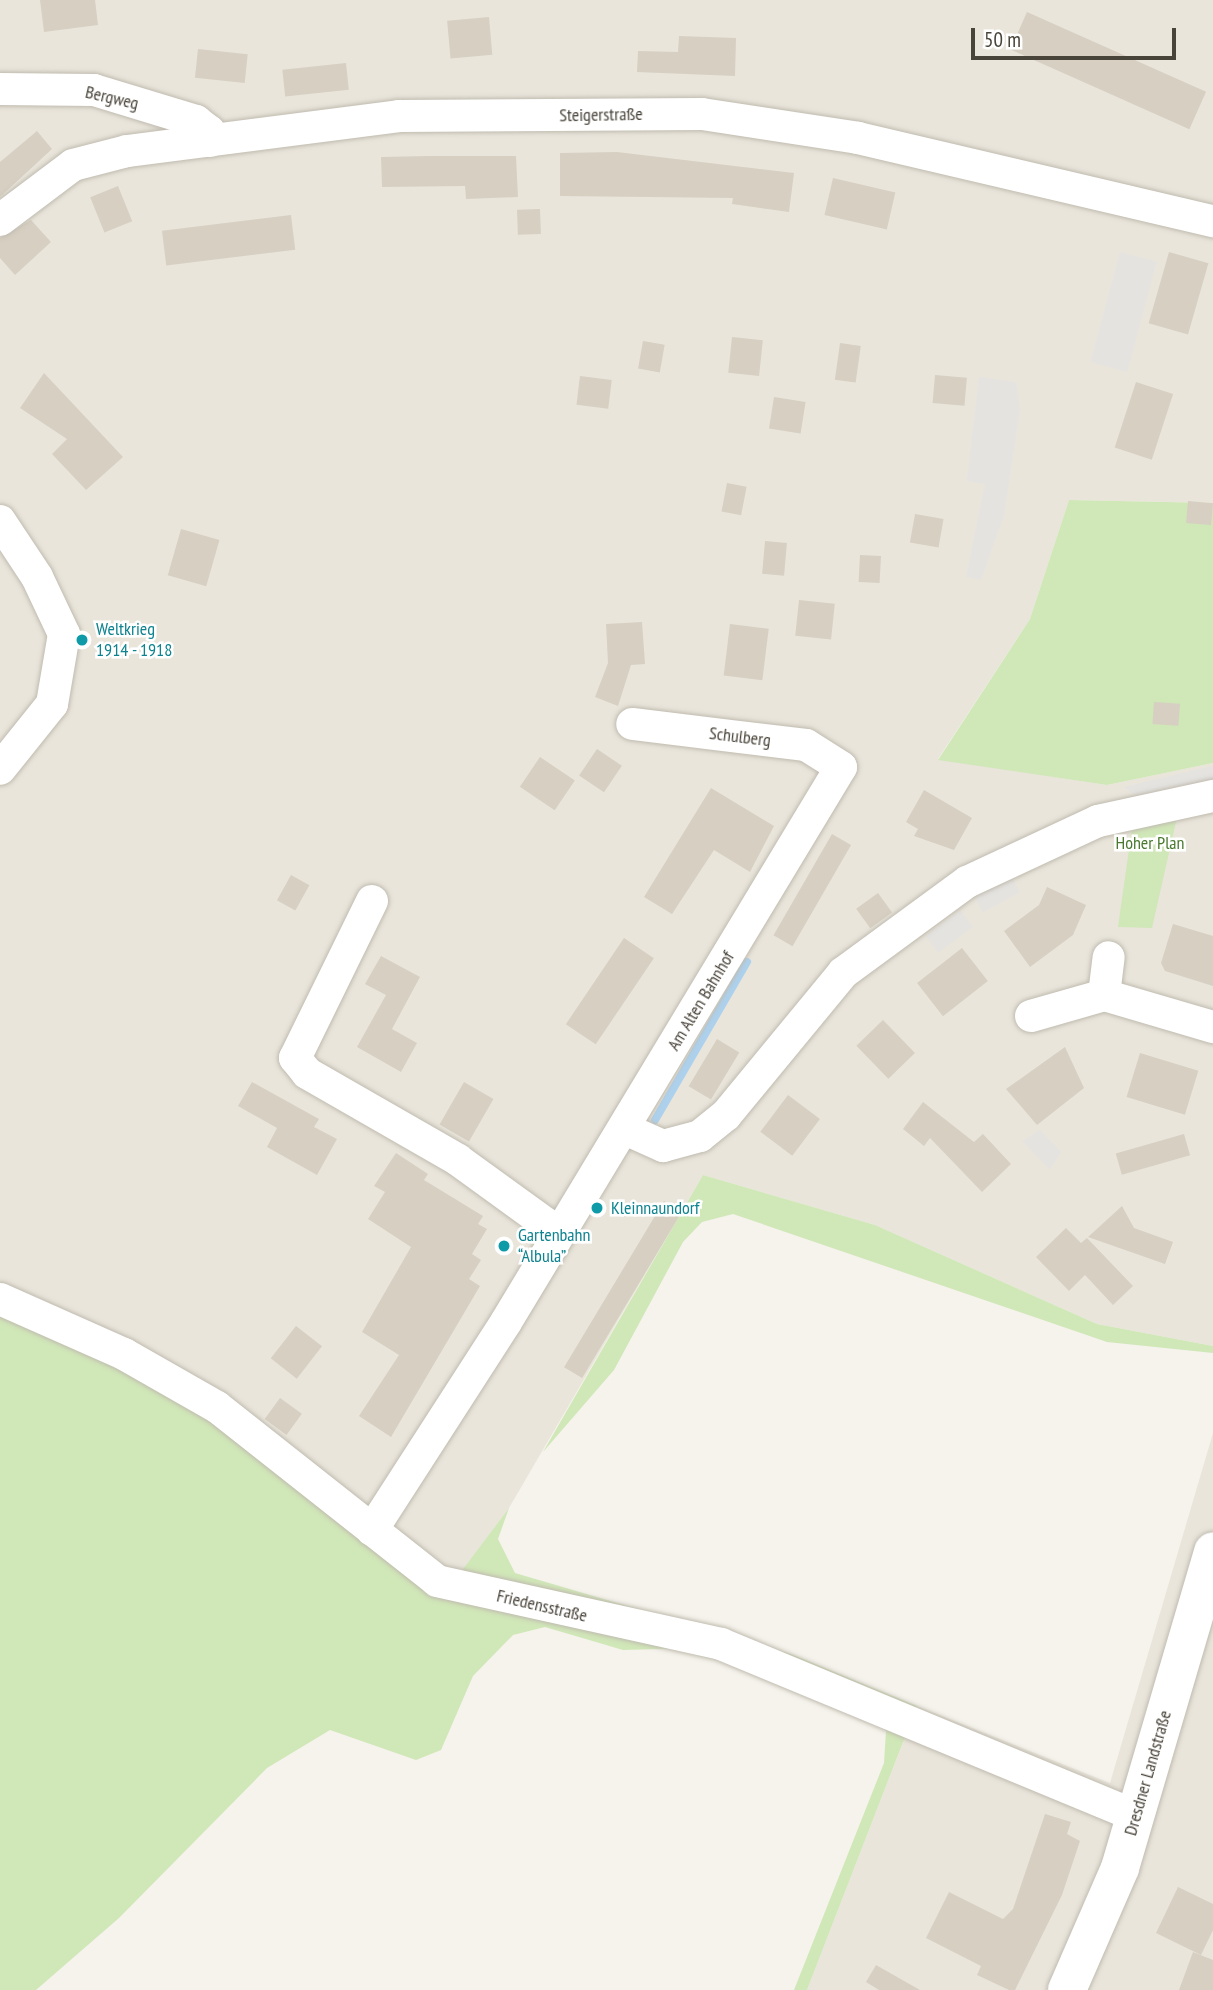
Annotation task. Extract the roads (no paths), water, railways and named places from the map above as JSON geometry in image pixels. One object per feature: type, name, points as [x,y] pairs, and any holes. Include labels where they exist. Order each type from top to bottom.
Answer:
[{"type":"street","name":"Bergweg","points":[[0,89],[94,90],[196,121],[209,131],[210,141]]},
{"type":"street","name":"Steigerstraße","points":[[0,220],[85,160],[210,141],[399,116],[702,114],[858,138],[1213,221]]},
{"type":"street","points":[[0,521],[37,577],[64,634],[52,704],[0,769]]},
{"type":"street","name":"Schulberg","points":[[632,724],[806,744],[841,767]]},
{"type":"street","name":"Am Alten Bahnhof","points":[[372,1530],[392,1507],[625,1129],[841,767]]},
{"type":"street","points":[[625,1129],[663,1146],[701,1136],[726,1115],[843,973],[967,882],[1098,821],[1213,796]]},
{"type":"street","points":[[372,901],[301,1036],[295,1058],[306,1073],[458,1160],[559,1233]]},
{"type":"street","points":[[1104,995],[1109,957]]},
{"type":"street","points":[[1031,1016],[1104,995],[1213,1027]]},
{"type":"street","name":"Friedensstraße","points":[[0,1298],[124,1353],[217,1407],[372,1530],[455,1588],[722,1644],[1136,1816]]},
{"type":"street","name":"Dresdner Landstraße","points":[[1068,1990],[1136,1816],[1213,1551]]},
{"type":"waterway","points":[[655,1120],[747,962]]},
{"type":"place","name":"Weltkrieg 1914 - 1918","points":[[82,640]]},
{"type":"place","name":"Kleinnaundorf","points":[[597,1208]]},
{"type":"place","name":"Gartenbahn “Albula”","points":[[504,1246]]},
{"type":"park label","name":"Hoher Plan","points":[[1150,843]]}]
